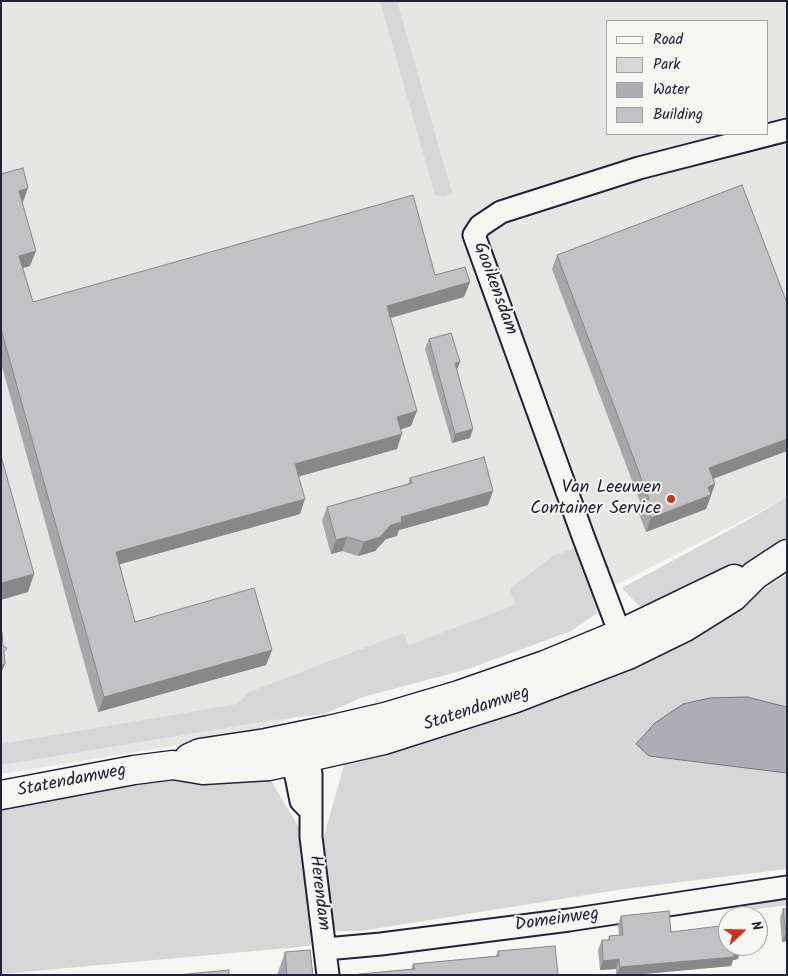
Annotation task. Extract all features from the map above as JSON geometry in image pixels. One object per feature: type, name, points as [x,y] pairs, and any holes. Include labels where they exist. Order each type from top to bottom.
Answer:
[{"type":"main road","name":"Statendamweg","points":[[1,795],[134,770],[173,765],[203,770],[270,766],[298,752],[384,740],[513,699],[624,644],[731,580],[755,575],[787,554]]},
{"type":"street","name":"Gooikensdam","points":[[768,135],[787,130]]},
{"type":"street","name":"Gooikensdam","points":[[624,644],[474,235],[480,226],[501,212],[639,168],[768,135]]},
{"type":"street","name":"Herendam","points":[[298,752],[296,776],[301,801],[310,811],[311,837],[328,975]]},
{"type":"street","name":"Domeinweg","points":[[326,949],[381,944],[569,920],[787,887]]},
{"type":"shaded area","points":[[1,1],[787,1],[787,498],[590,598],[257,732],[1,774]]},
{"type":"green space","points":[[380,1],[397,1],[452,193],[443,197],[435,195]]},
{"type":"green space","points":[[787,497],[787,546],[756,564],[647,607],[639,606],[622,588],[748,520]]},
{"type":"green space","points":[[580,546],[596,597],[597,613],[571,631],[468,669],[363,697],[325,714],[274,720],[1,765],[1,744],[237,704],[249,692],[403,633],[409,645],[515,605],[510,589],[553,556]]},
{"type":"green space","points":[[787,575],[787,707],[747,697],[649,756],[787,773],[787,869],[624,889],[361,931],[336,931],[328,915],[322,847],[346,758],[757,592]]},
{"type":"green space","points":[[266,772],[304,836],[314,935],[310,946],[1,974],[1,800],[133,781]]},
{"type":"green space","points":[[787,892],[787,905],[768,908],[768,906],[750,906],[749,898]]},
{"type":"water","points":[[747,697],[787,707],[787,773],[649,756],[636,744],[655,723],[683,704],[710,698]]},
{"type":"building","points":[[23,168],[28,188],[19,191],[36,251],[19,256],[33,302],[413,195],[435,275],[465,267],[470,282],[387,306],[417,411],[397,417],[402,434],[295,464],[305,499],[116,552],[135,622],[254,588],[272,650],[104,697],[1,329],[1,174]]},
{"type":"building","points":[[742,185],[787,303],[787,439],[709,468],[715,484],[708,487],[711,495],[651,518],[644,500],[649,499],[557,255]]},
{"type":"building","points":[[451,333],[460,362],[455,363],[473,429],[455,434],[429,339]]},
{"type":"building","points":[[1,456],[34,574],[1,583]]},
{"type":"building","points":[[484,457],[493,491],[401,517],[402,522],[391,525],[380,537],[364,542],[347,537],[336,540],[327,507],[412,483],[410,478]]},
{"type":"building","points":[[1,632],[3,646],[7,648],[4,652],[5,664],[1,665]]},
{"type":"building","points":[[783,909],[787,909],[787,932],[786,932]]},
{"type":"building","points":[[669,911],[671,932],[718,926],[718,956],[734,957],[620,967],[619,959],[603,961],[602,940],[610,940],[609,936],[623,935],[621,916]]},
{"type":"building","points":[[555,946],[558,975],[359,975],[415,969],[413,964],[499,956],[498,951]]},
{"type":"building","points":[[310,950],[313,975],[287,975],[285,952]]},
{"type":"building","points":[[229,970],[229,975],[177,975]]},
{"type":"place","name":"Van Leeuwen Container Service","points":[[671,499]]}]
